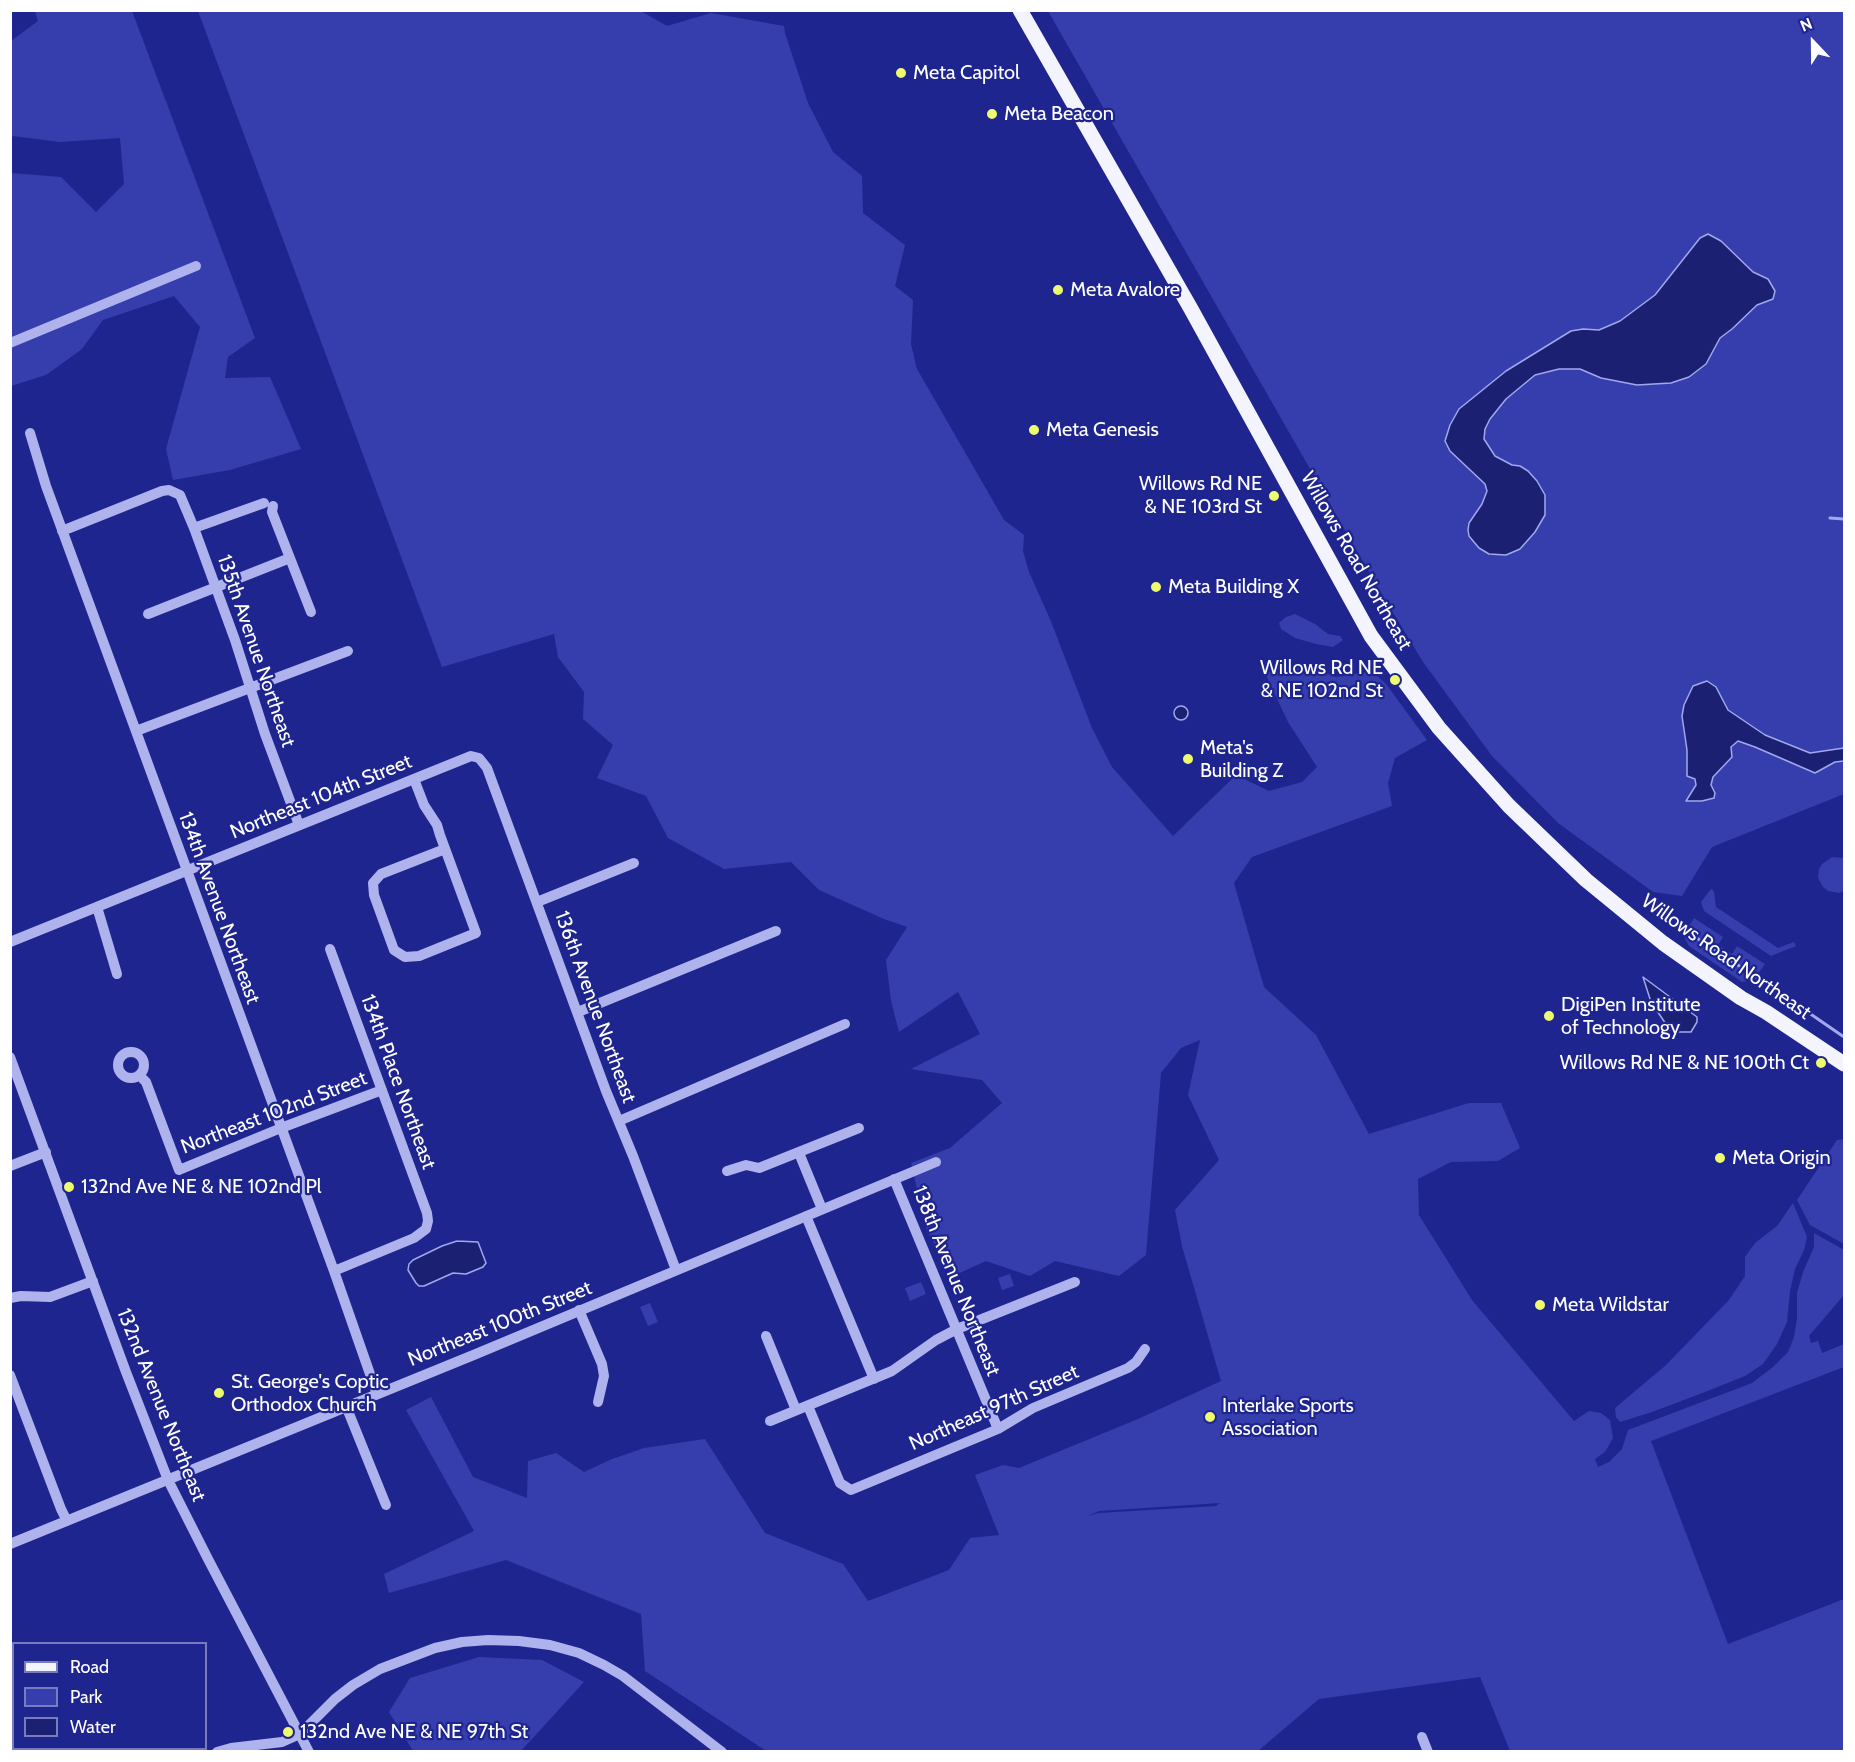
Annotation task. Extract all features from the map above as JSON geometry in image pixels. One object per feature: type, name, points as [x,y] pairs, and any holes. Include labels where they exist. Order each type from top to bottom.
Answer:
[{"type":"main road","name":"Willows Road Northeast","points":[[1020,10],[1196,319],[1371,636],[1439,728],[1509,806],[1586,880],[1663,944],[1741,998],[1845,1064]]},
{"type":"street","points":[[10,343],[196,266]]},
{"type":"street","name":"134th Avenue Northeast","points":[[30,433],[62,531],[377,1394]]},
{"type":"street","name":"135th Avenue Northeast","points":[[62,531],[162,491],[174,491],[180,495],[216,587],[265,734],[299,825]]},
{"type":"street","points":[[194,528],[268,505],[311,612]]},
{"type":"street","points":[[148,614],[290,558]]},
{"type":"street","points":[[136,731],[348,651]]},
{"type":"street","name":"Northeast 104th Street","points":[[10,942],[471,756],[478,758]]},
{"type":"street","name":"136th Avenue Northeast","points":[[478,758],[487,768],[675,1270]]},
{"type":"street","points":[[414,779],[424,805],[436,825],[445,849],[476,933],[419,956],[405,957],[394,950],[374,896],[373,883],[381,874],[445,849]]},
{"type":"street","points":[[537,902],[634,863]]},
{"type":"street","points":[[97,907],[117,974]]},
{"type":"street","points":[[578,1012],[776,931]]},
{"type":"street","name":"134th Place Northeast","points":[[330,949],[427,1213],[426,1229],[414,1238],[334,1271]]},
{"type":"street","points":[[619,1121],[845,1024]]},
{"type":"street","name":"132nd Avenue Northeast","points":[[10,1057],[15,1083],[46,1152],[168,1480],[309,1752]]},
{"type":"street","name":"Northeast 102nd Street","points":[[139,1075],[146,1082],[179,1170],[382,1090]]},
{"type":"street","points":[[727,1171],[746,1165],[759,1168],[860,1128]]},
{"type":"street","points":[[10,1166],[46,1152]]},
{"type":"street","points":[[799,1153],[822,1209]]},
{"type":"street","name":"Northeast 100th Street","points":[[10,1544],[936,1162]]},
{"type":"street","name":"138th Avenue Northeast","points":[[894,1179],[998,1430]]},
{"type":"street","points":[[806,1216],[874,1379]]},
{"type":"street","points":[[10,1298],[50,1297],[93,1281]]},
{"type":"street","points":[[770,1421],[892,1371],[936,1340],[957,1329],[1075,1282]]},
{"type":"street","points":[[579,1310],[602,1364],[604,1376],[598,1402]]},
{"type":"street","points":[[766,1336],[796,1410]]},
{"type":"street","name":"Northeast 97th Street","points":[[808,1406],[840,1483],[851,1490],[998,1430],[1033,1408],[1128,1368],[1136,1362],[1145,1349]]},
{"type":"street","points":[[10,1375],[67,1521]]},
{"type":"street","points":[[346,1407],[386,1505]]},
{"type":"street","points":[[217,1752],[231,1748],[282,1742],[300,1734],[335,1699],[353,1685],[380,1669],[435,1647],[471,1641],[519,1641],[550,1645],[579,1653],[623,1676],[722,1752]]},
{"type":"street","points":[[1422,1737],[1428,1752]]},
{"type":"green space","points":[[639,10],[667,26],[711,13],[784,26],[808,103],[833,152],[862,176],[863,213],[905,245],[895,286],[913,300],[911,344],[917,369],[1004,520],[1024,535],[1023,551],[1029,572],[1050,619],[1092,728],[1112,767],[1173,836],[1236,775],[1269,791],[1302,782],[1317,767],[1288,722],[1265,673],[1300,662],[1336,677],[1372,671],[1386,684],[1427,740],[1395,758],[1388,783],[1392,806],[1252,857],[1234,883],[1264,987],[1316,1035],[1369,1134],[1469,1103],[1501,1103],[1520,1148],[1498,1161],[1451,1162],[1418,1179],[1419,1215],[1472,1300],[1574,1421],[1589,1411],[1601,1413],[1610,1420],[1613,1438],[1605,1452],[1595,1459],[1598,1467],[1609,1462],[1622,1449],[1628,1430],[1752,1383],[1773,1367],[1788,1352],[1794,1337],[1797,1293],[1814,1247],[1814,1233],[1844,1250],[1844,1295],[1809,1336],[1811,1343],[1818,1341],[1822,1353],[1844,1344],[1844,1367],[1651,1441],[1728,1644],[1844,1599],[1844,1751],[1510,1751],[1480,1677],[1319,1699],[1258,1751],[766,1751],[645,1671],[641,1614],[506,1560],[389,1593],[384,1574],[474,1531],[406,1410],[431,1397],[473,1477],[527,1498],[528,1461],[556,1453],[584,1472],[644,1448],[705,1439],[765,1533],[843,1564],[868,1601],[949,1570],[970,1538],[999,1535],[975,1475],[1003,1465],[1019,1468],[1138,1419],[1221,1381],[1182,1246],[1175,1210],[1219,1160],[1188,1095],[1200,1040],[1181,1048],[1161,1073],[1146,1255],[1119,1276],[1055,1261],[1030,1276],[986,1261],[953,1276],[927,1231],[911,1163],[950,1148],[1002,1103],[982,1080],[911,1069],[980,1034],[958,992],[899,1032],[891,1001],[886,960],[907,927],[819,890],[791,862],[724,869],[668,838],[646,796],[597,778],[613,745],[583,719],[584,692],[558,657],[554,634],[442,667],[198,11]],"holes":[[[1220,1503],[1216,1506],[1099,1513],[1088,1516],[1099,1511]]]},
{"type":"green space","points":[[35,11],[132,11],[255,338],[228,357],[225,378],[270,377],[301,449],[230,470],[173,480],[166,449],[200,327],[174,296],[103,320],[82,349],[46,375],[11,386],[11,173],[61,177],[96,212],[124,184],[120,138],[60,142],[13,136],[11,138],[11,41],[38,21]]},
{"type":"green space","points":[[1048,11],[1844,11],[1844,794],[1712,847],[1682,896],[1653,892],[1558,823],[1492,756],[1423,662],[1377,586]]},
{"type":"green space","points":[[1295,614],[1315,624],[1328,634],[1340,636],[1343,640],[1333,647],[1295,638],[1281,629],[1279,623]]},
{"type":"green space","points":[[1832,857],[1844,858],[1844,891],[1839,893],[1828,891],[1818,878],[1822,864]]},
{"type":"green space","points":[[1711,889],[1714,891],[1716,907],[1778,948],[1794,942],[1796,946],[1771,956],[1704,911],[1701,902]]},
{"type":"green space","points":[[1694,918],[1723,937],[1718,945],[1732,954],[1737,946],[1765,964],[1754,980],[1742,982],[1689,946],[1685,939],[1686,931]]},
{"type":"green space","points":[[1844,1139],[1844,1244],[1810,1225],[1797,1200],[1837,1140]]},
{"type":"green space","points":[[1793,1203],[1807,1237],[1795,1269],[1787,1322],[1777,1344],[1763,1364],[1745,1376],[1620,1422],[1616,1417],[1615,1408],[1665,1366],[1729,1300],[1745,1276],[1745,1257],[1755,1243],[1777,1226]]},
{"type":"green space","points":[[1010,1274],[1014,1286],[1002,1290],[998,1278]]},
{"type":"green space","points":[[921,1282],[926,1294],[910,1301],[905,1288]]},
{"type":"green space","points":[[650,1303],[658,1322],[648,1326],[640,1307]]},
{"type":"green space","points":[[479,1657],[542,1660],[584,1682],[521,1751],[413,1751],[389,1712],[410,1678]]},
{"type":"water","points":[[1708,234],[1721,241],[1753,272],[1768,279],[1775,291],[1773,299],[1757,305],[1720,338],[1706,364],[1689,377],[1671,383],[1637,385],[1601,378],[1580,369],[1559,369],[1535,375],[1506,399],[1490,419],[1485,429],[1484,439],[1495,456],[1512,465],[1520,466],[1537,481],[1545,495],[1545,515],[1535,532],[1520,549],[1506,555],[1489,554],[1479,548],[1469,536],[1468,530],[1469,523],[1482,504],[1487,491],[1485,484],[1450,451],[1445,441],[1450,425],[1459,409],[1506,371],[1571,331],[1599,330],[1620,321],[1655,295],[1700,238]]},
{"type":"water","points":[[1707,681],[1716,687],[1728,710],[1765,735],[1810,753],[1844,748],[1844,761],[1835,762],[1815,773],[1738,741],[1731,747],[1732,757],[1713,777],[1711,785],[1715,793],[1714,798],[1686,801],[1696,785],[1695,779],[1687,776],[1687,750],[1682,716],[1684,705],[1693,686]]},
{"type":"water","points":[[1181,706],[1186,708],[1188,713],[1186,718],[1181,720],[1176,718],[1174,713],[1176,708]]},
{"type":"water","points":[[1643,977],[1697,1017],[1697,1022],[1691,1032],[1670,1030],[1651,1002]]},
{"type":"water","points":[[457,1241],[478,1242],[486,1263],[483,1267],[466,1274],[453,1273],[419,1286],[408,1270],[409,1264],[442,1246]]},
{"type":"waterway","points":[[1830,518],[1844,519]]},
{"type":"waterway","points":[[1695,937],[1756,977]]},
{"type":"waterway","points":[[1780,993],[1844,1037]]},
{"type":"place","name":"Meta Capitol","points":[[901,73]]},
{"type":"place","name":"Meta Beacon","points":[[992,114]]},
{"type":"place","name":"Meta Avalore","points":[[1058,290]]},
{"type":"place","name":"Meta Genesis","points":[[1034,430]]},
{"type":"place","name":"Willows Rd NE & NE 103rd St","points":[[1274,496]]},
{"type":"place","name":"Meta Building X","points":[[1156,587]]},
{"type":"place","name":"Willows Rd NE & NE 102nd St","points":[[1395,680]]},
{"type":"place","name":"Meta's Building Z","points":[[1188,759]]},
{"type":"place","name":"DigiPen Institute of Technology","points":[[1549,1016]]},
{"type":"place","name":"Willows Rd NE & NE 100th Ct","points":[[1821,1063]]},
{"type":"place","name":"Meta Origin","points":[[1720,1158]]},
{"type":"place","name":"132nd Ave NE & NE 102nd Pl","points":[[69,1187]]},
{"type":"place","name":"Meta Wildstar","points":[[1540,1305]]},
{"type":"place","name":"St. George's Coptic Orthodox Church","points":[[219,1393]]},
{"type":"place","name":"Interlake Sports Association","points":[[1210,1417]]},
{"type":"place","name":"132nd Ave NE & NE 97th St","points":[[288,1732]]}]
